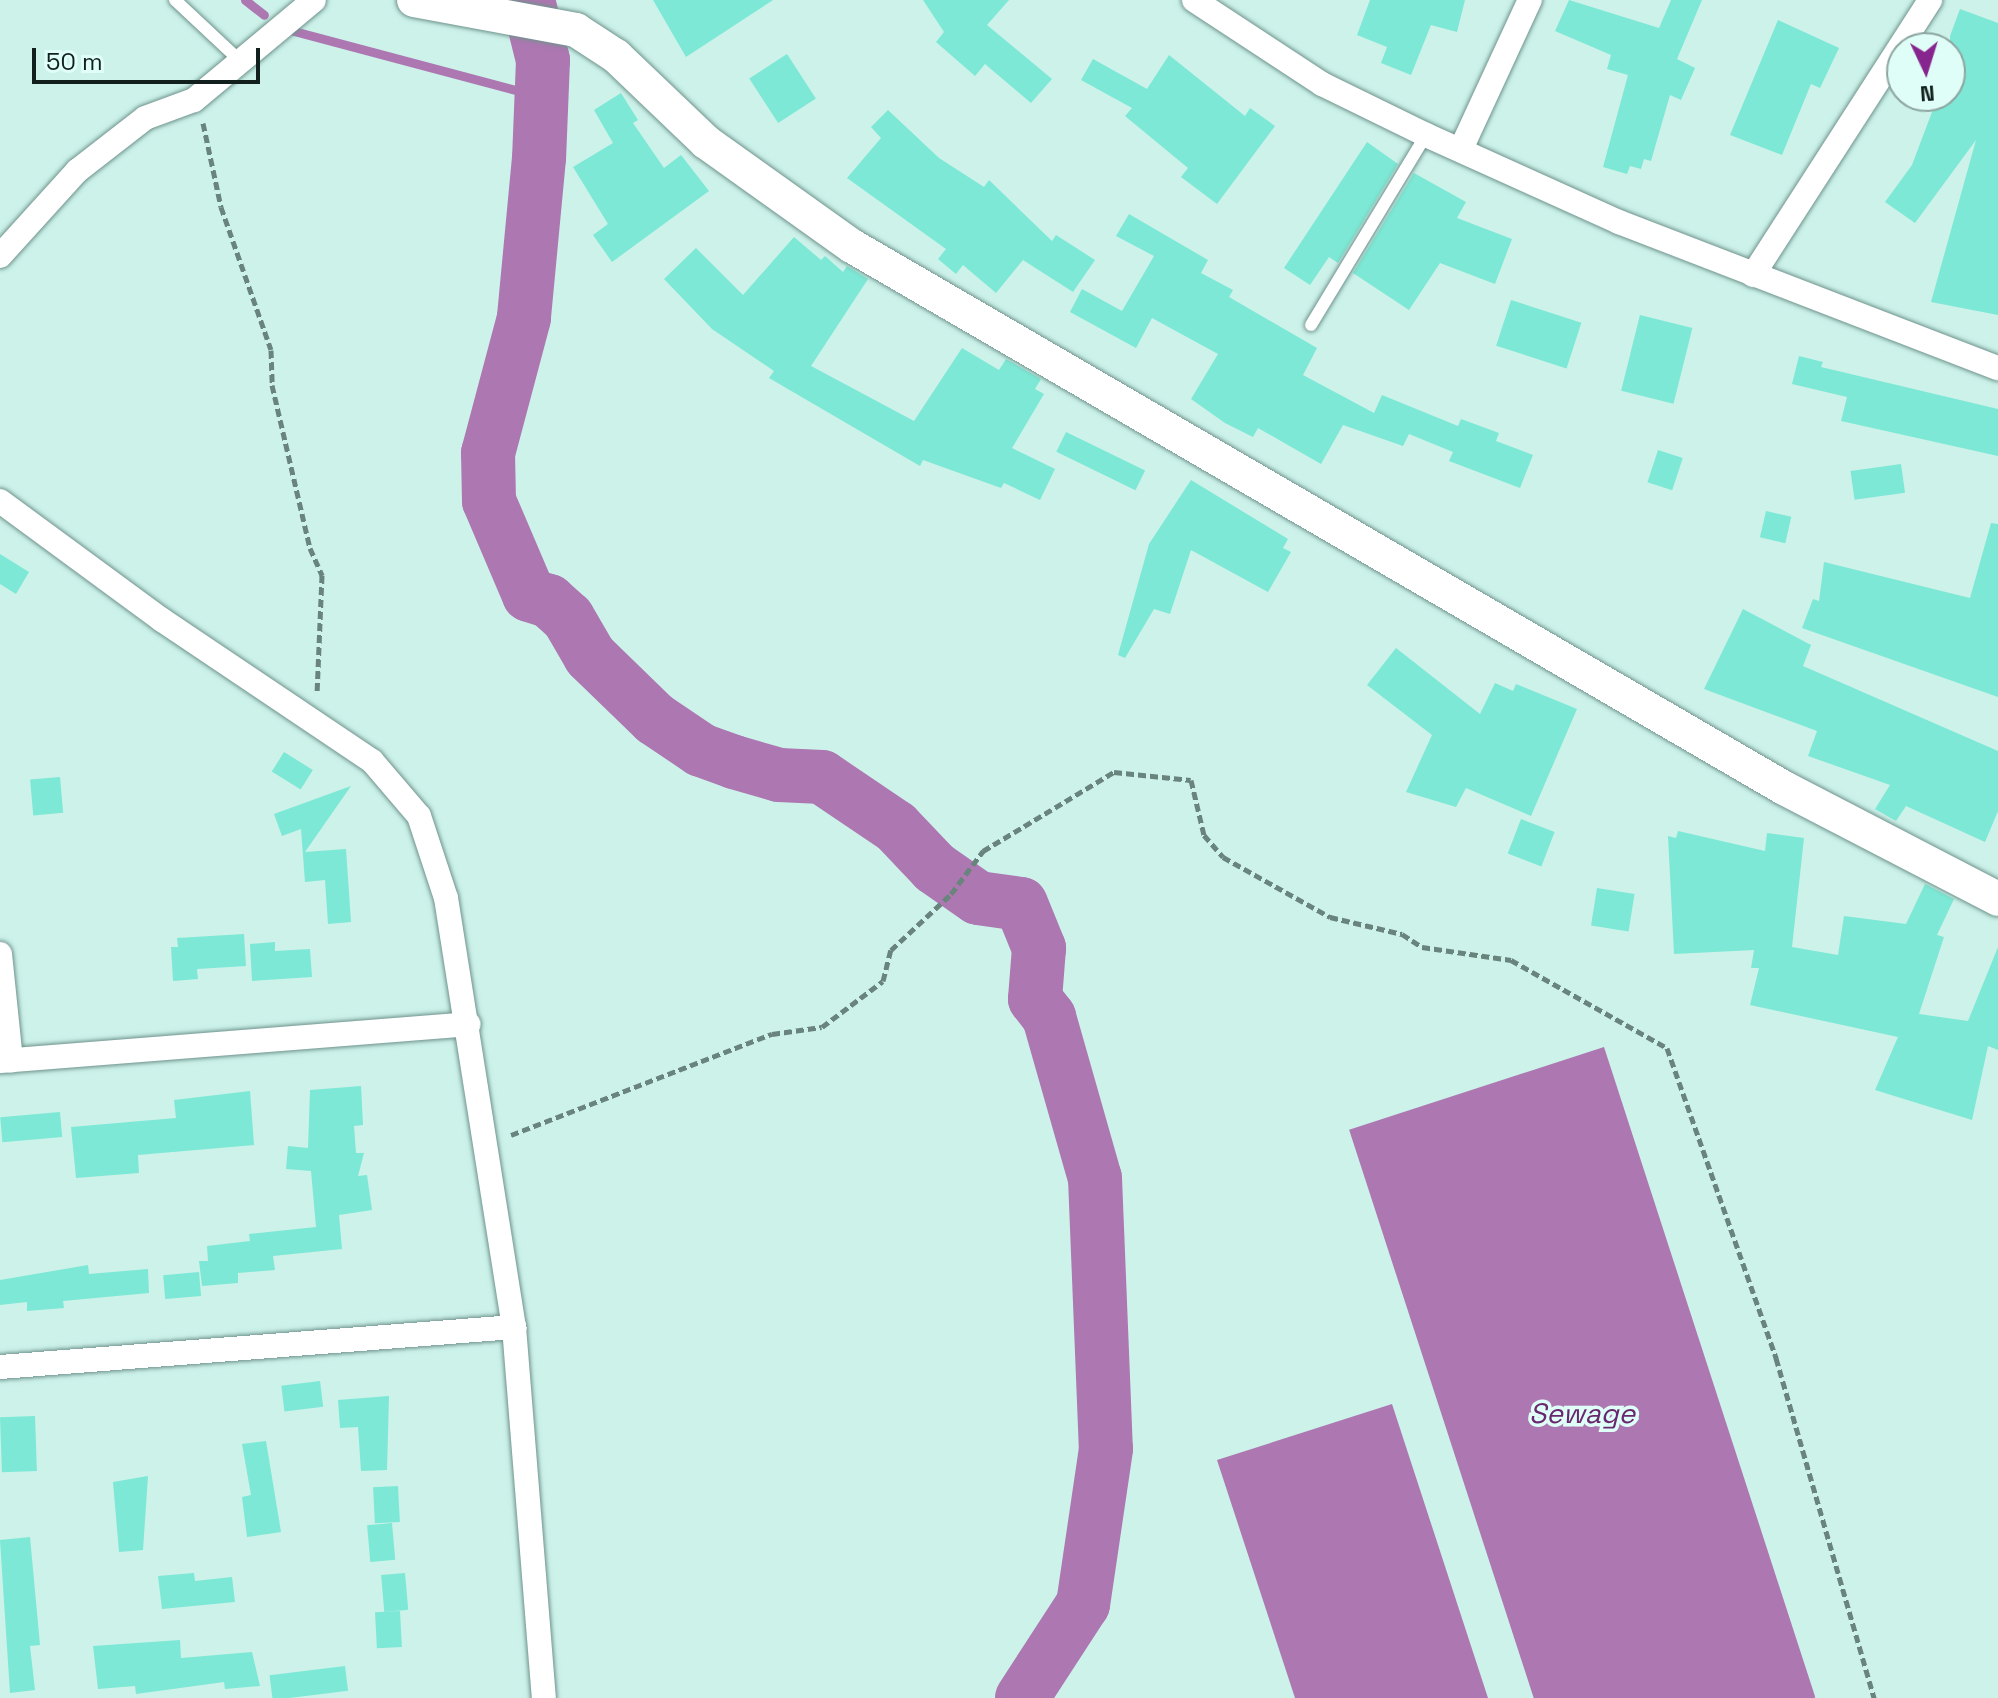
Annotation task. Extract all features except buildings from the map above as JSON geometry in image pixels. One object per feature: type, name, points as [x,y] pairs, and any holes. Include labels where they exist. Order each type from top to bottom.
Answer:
[{"type":"street","points":[[0,256],[77,171],[145,118],[194,100],[238,59],[314,0]]},
{"type":"street","points":[[414,0],[500,12],[576,30],[616,56],[706,142],[852,246],[1784,788],[1998,899]]},
{"type":"street","points":[[1194,0],[1322,84],[1426,135],[1753,275],[1998,368]]},
{"type":"street","points":[[1461,149],[1530,0]]},
{"type":"street","points":[[1753,275],[1930,0]]},
{"type":"street","points":[[0,501],[372,761],[419,816],[446,898],[469,1024],[514,1327],[544,1698]]},
{"type":"street","points":[[0,954],[6,1061],[469,1024]]},
{"type":"street","points":[[0,1367],[514,1327]]},
{"type":"lane","points":[[175,0],[238,59]]},
{"type":"lane","points":[[1311,325],[1426,135]]},
{"type":"path","points":[[194,100],[221,207],[271,350],[272,385],[310,548],[322,575],[317,725]]},
{"type":"path","points":[[490,1164],[513,1131],[559,1112],[772,1034],[822,1027],[883,981],[891,950],[951,894],[983,851],[1102,777],[1134,770],[1191,780],[1204,835],[1223,857],[1330,917],[1402,934],[1422,947],[1511,960],[1667,1048],[1776,1358],[1874,1698]]},
{"type":"water","name":"Sewage","points":[[1604,1047],[1815,1698],[1534,1698],[1349,1130]]},
{"type":"water","points":[[1392,1404],[1488,1698],[1295,1698],[1217,1460]]},
{"type":"waterway","points":[[245,0],[264,15]]},
{"type":"waterway","points":[[528,0],[543,60],[539,158],[524,318],[488,453],[489,501],[529,595],[549,601],[568,618],[590,656],[655,719],[701,750],[734,762],[779,775],[822,777],[896,827],[935,868],[978,898],[1021,904],[1039,948],[1035,999],[1049,1017],[1095,1178],[1106,1449],[1083,1604],[1022,1698]]},
{"type":"waterway","points":[[290,30],[541,97]]}]
